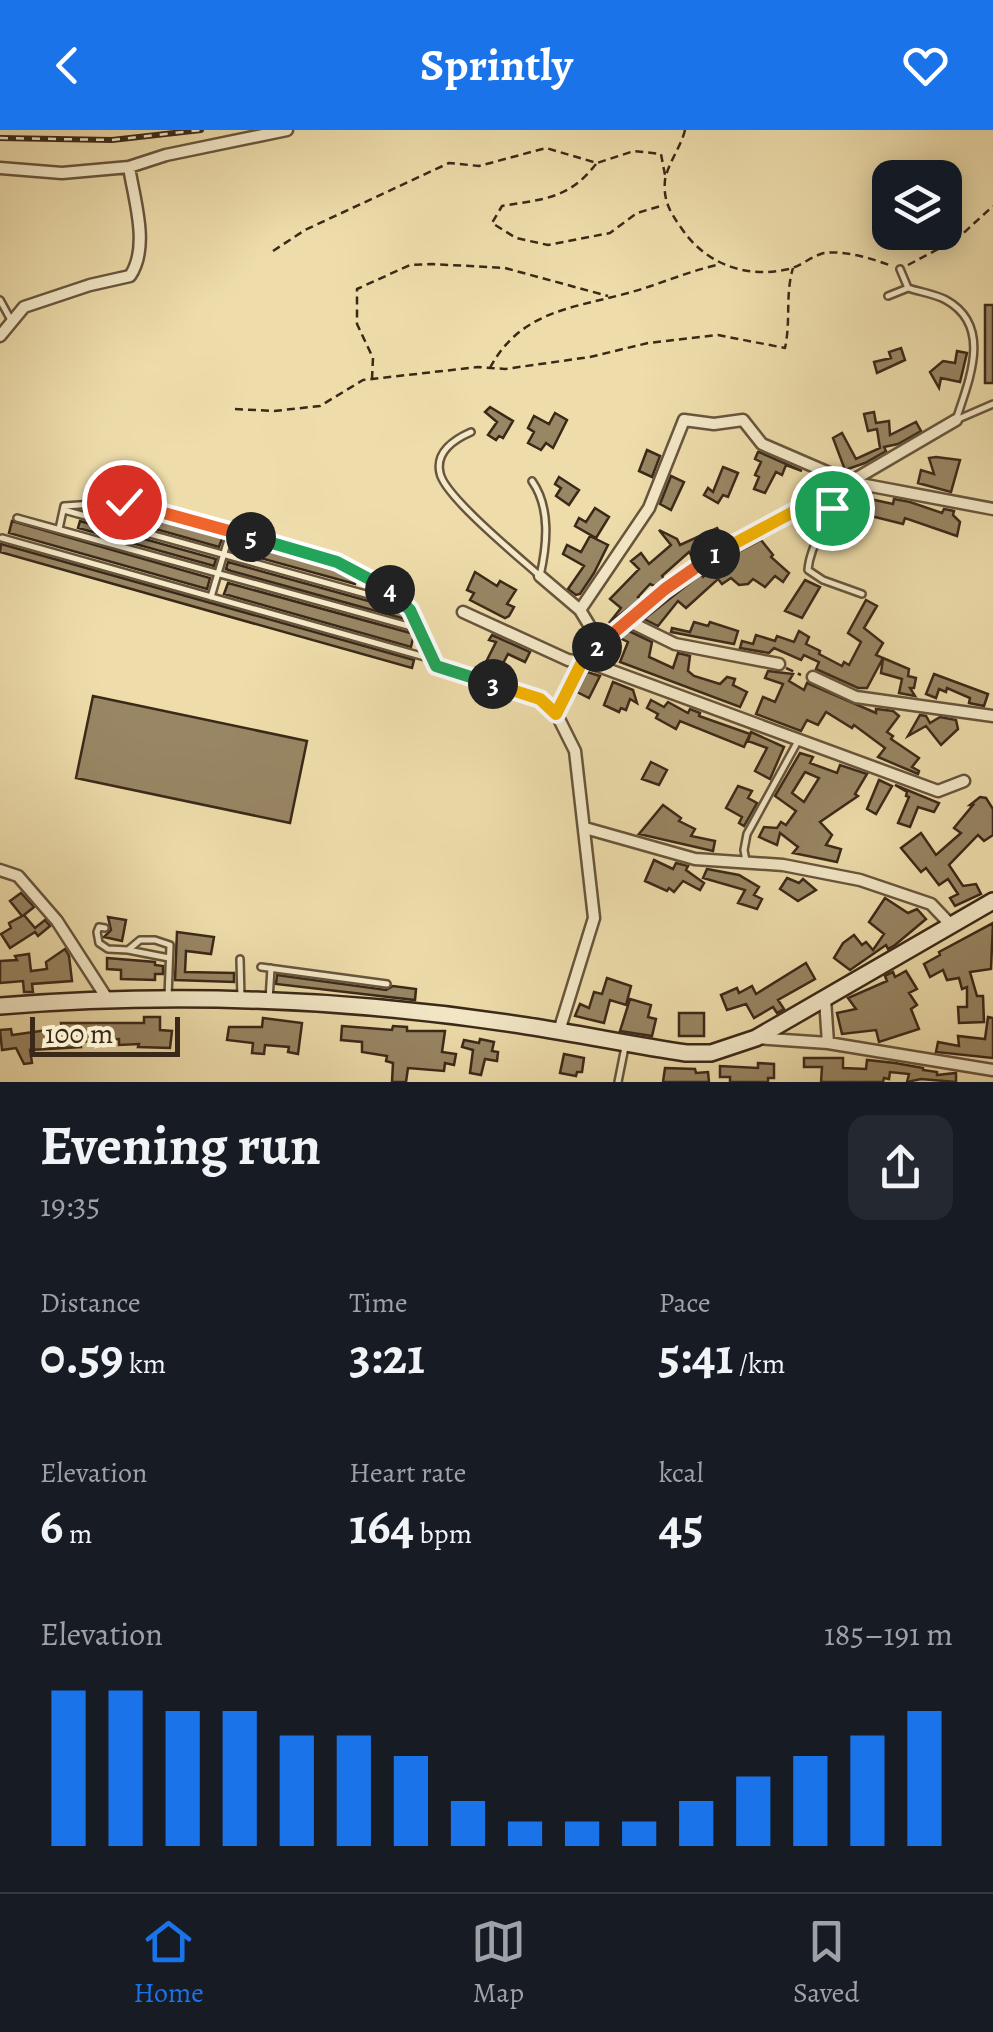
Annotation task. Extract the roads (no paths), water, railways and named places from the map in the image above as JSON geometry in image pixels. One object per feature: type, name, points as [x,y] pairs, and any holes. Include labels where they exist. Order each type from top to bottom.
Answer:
[{"type":"street","points":[[0,168],[62,173],[129,167],[166,155],[287,130]]},
{"type":"street","points":[[0,336],[24,307],[130,276],[137,259],[139,231],[129,167]]},
{"type":"street","points":[[580,610],[649,508],[684,420],[714,424],[743,420],[762,444],[850,482],[993,509]]},
{"type":"street","points":[[559,1032],[594,918],[575,751],[556,714],[582,662],[703,560],[956,420]]},
{"type":"street","points":[[540,576],[580,610],[600,643]]},
{"type":"street","points":[[463,612],[568,660],[938,791],[964,782]]},
{"type":"street","points":[[628,621],[674,644],[779,664]]},
{"type":"street","points":[[812,677],[856,697],[993,716]]},
{"type":"street","points":[[585,828],[695,860],[815,869],[860,880],[931,904],[950,924]]},
{"type":"street","points":[[0,870],[18,876],[57,922],[108,1000]]},
{"type":"street","points":[[0,1006],[108,1000],[269,1001],[420,1014],[686,1053],[711,1053],[756,1038],[993,901]]},
{"type":"street","points":[[825,999],[828,1043]]},
{"type":"street","points":[[756,1038],[828,1043],[993,1070]]},
{"type":"lane","points":[[900,269],[908,288]]},
{"type":"lane","points":[[888,296],[908,288],[945,300],[968,318],[976,346],[956,420]]},
{"type":"lane","points":[[0,300],[11,320]]},
{"type":"lane","points":[[956,420],[993,404]]},
{"type":"lane","points":[[471,432],[444,452],[439,464],[443,482],[496,538],[540,576],[548,540],[538,490],[532,480]]},
{"type":"lane","points":[[832,491],[832,508],[808,560],[808,570],[823,580],[862,594]]},
{"type":"lane","points":[[59,529],[64,506],[124,502],[337,562],[387,586],[401,604]]},
{"type":"lane","points":[[64,510],[401,604],[410,610],[436,666],[540,699],[556,714]]},
{"type":"lane","points":[[17,518],[419,629]]},
{"type":"lane","points":[[211,597],[230,532]]},
{"type":"lane","points":[[2,538],[432,659]]},
{"type":"lane","points":[[747,864],[747,834],[798,741]]},
{"type":"lane","points":[[105,928],[99,927],[97,932],[99,944],[108,949],[169,958]]},
{"type":"lane","points":[[128,950],[140,940],[170,945],[168,1000]]},
{"type":"lane","points":[[240,959],[241,1001]]},
{"type":"lane","points":[[260,967],[387,984]]},
{"type":"lane","points":[[269,1001],[271,968]]},
{"type":"lane","points":[[618,1082],[626,1044]]},
{"type":"railway","points":[[0,138],[112,140],[201,130]]}]
